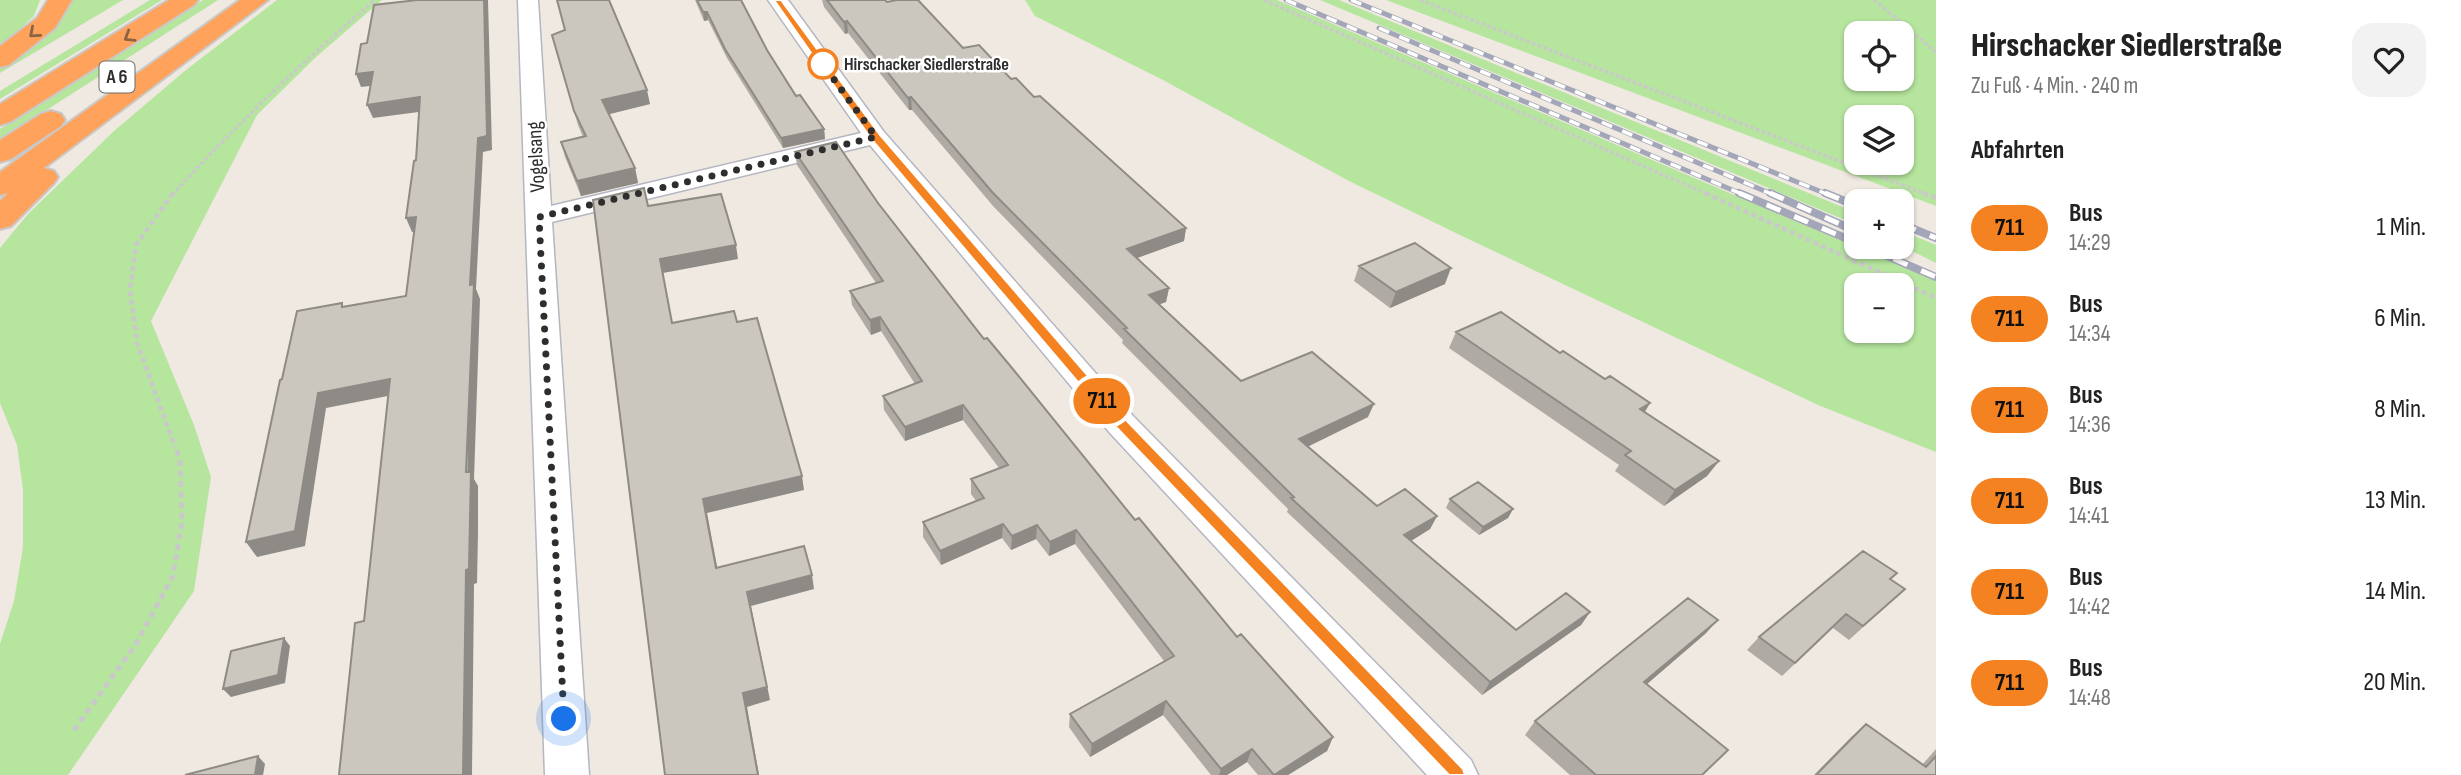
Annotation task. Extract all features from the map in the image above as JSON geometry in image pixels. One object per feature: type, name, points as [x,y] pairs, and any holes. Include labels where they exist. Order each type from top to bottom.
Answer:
[{"type":"highway","points":[[0,59],[46,23],[60,0]]},
{"type":"highway","points":[[107,20],[141,0]]},
{"type":"highway","name":"A 6","points":[[0,116],[186,0]]},
{"type":"highway","name":"A 6","points":[[0,153],[233,0]]},
{"type":"highway","points":[[0,186],[256,0]]},
{"type":"highway","points":[[0,85],[32,66]]},
{"type":"highway","points":[[0,219],[26,192],[105,124],[153,76]]},
{"type":"street","name":"Vogelsang","points":[[528,0],[566,775]]},
{"type":"street","points":[[778,0],[876,137],[1122,425],[1456,775]]},
{"type":"street","points":[[539,217],[876,137]]},
{"type":"path","points":[[74,730],[136,644],[173,576],[182,522],[180,460],[136,343],[130,290],[136,245],[163,204],[225,137],[301,63],[375,0]]},
{"type":"path","points":[[1264,0],[1760,217],[1936,298]]},
{"type":"path","points":[[1420,0],[1936,198]]},
{"type":"path","points":[[1874,0],[1936,52]]},
{"type":"green space","points":[[0,0],[40,0],[34,16],[0,47]]},
{"type":"green space","points":[[70,0],[123,0],[0,73],[0,68],[30,46]]},
{"type":"green space","points":[[150,0],[162,0],[0,99],[0,91]]},
{"type":"green space","points":[[203,0],[218,0],[0,140],[0,129]]},
{"type":"green space","points":[[277,0],[382,0],[315,58],[257,115],[151,321],[194,425],[211,477],[194,591],[68,775],[0,775],[0,644],[14,601],[23,547],[23,490],[17,445],[0,403],[0,248],[28,214],[114,131],[186,70]]},
{"type":"green space","points":[[1025,0],[1277,0],[1844,242],[1844,259],[1884,259],[1936,281],[1936,452],[1818,405],[1460,235],[1349,181],[1161,79],[1035,16]]},
{"type":"green space","points":[[1320,0],[1339,0],[1844,208],[1844,220]]},
{"type":"green space","points":[[1386,0],[1936,0],[1936,206],[1914,198],[1914,189],[1891,189],[1853,175],[1914,175],[1914,105],[1844,105],[1844,172]]},
{"type":"green space","points":[[1914,236],[1936,245],[1936,263],[1914,252]]},
{"type":"building","points":[[417,0],[484,0],[487,136],[478,138],[470,285],[474,284],[466,472],[471,472],[469,569],[466,570],[463,775],[339,775],[355,623],[364,621],[390,379],[318,393],[295,531],[246,542],[297,311],[342,303],[342,307],[406,296],[416,217],[406,218],[416,160],[420,97],[367,105],[373,72],[356,74],[361,44],[367,43],[374,5]]},
{"type":"building","points":[[557,0],[609,0],[647,90],[602,100],[635,168],[577,181],[561,142],[586,136],[574,111],[552,35],[565,30]]},
{"type":"building","points":[[697,0],[741,0],[767,50],[796,96],[800,95],[824,129],[781,138],[725,49],[707,12],[703,12]]},
{"type":"building","points":[[827,0],[918,0],[963,48],[979,45],[1011,79],[1016,78],[1034,97],[1040,96],[1186,228],[1127,249],[1169,288],[1149,295],[1241,381],[1312,352],[1374,404],[1299,439],[1377,506],[1405,489],[1437,516],[1404,535],[1516,630],[1566,593],[1590,612],[1490,682],[1291,498],[1294,497],[1124,329],[1127,328],[993,193],[911,97],[908,98]]},
{"type":"building","points":[[836,142],[878,203],[984,339],[987,338],[1135,520],[1139,518],[1237,637],[1241,634],[1333,737],[1274,775],[1252,749],[1221,769],[1166,701],[1092,744],[1070,714],[1174,656],[1076,530],[1050,542],[1037,525],[1012,536],[1003,524],[940,551],[923,522],[984,498],[971,479],[1008,465],[963,405],[905,427],[883,396],[922,381],[880,317],[870,320],[850,291],[883,281],[795,152]]},
{"type":"building","points":[[644,188],[648,206],[721,194],[736,245],[660,259],[672,323],[734,311],[737,322],[757,318],[802,476],[703,499],[716,568],[804,546],[812,575],[747,592],[767,687],[743,693],[758,775],[665,775],[593,200]]},
{"type":"building","points":[[1415,243],[1451,268],[1396,292],[1359,266]]},
{"type":"building","points":[[1501,312],[1560,353],[1563,351],[1605,379],[1610,376],[1650,403],[1640,409],[1719,461],[1675,490],[1625,455],[1631,451],[1456,332]]},
{"type":"building","points":[[1478,482],[1513,509],[1483,527],[1450,499]]},
{"type":"building","points":[[1863,551],[1897,573],[1890,579],[1905,589],[1863,626],[1846,614],[1795,663],[1759,637]]},
{"type":"building","points":[[1688,598],[1718,620],[1644,682],[1728,750],[1702,775],[1596,775],[1535,721]]},
{"type":"building","points":[[284,638],[278,675],[223,689],[231,651]]},
{"type":"building","points":[[1866,724],[1926,767],[1936,756],[1936,775],[1816,775]]},
{"type":"building","points":[[258,756],[255,775],[185,775]]},
{"type":"railway","points":[[1286,0],[1744,195]]},
{"type":"railway","points":[[1351,0],[1829,195]]},
{"type":"railway","points":[[1379,28],[1774,195]]},
{"type":"railway","points":[[1739,193],[1844,237]]},
{"type":"railway","points":[[1770,193],[1844,226]]},
{"type":"railway","points":[[1825,193],[1844,201]]},
{"type":"railway","points":[[1914,229],[1936,238]]},
{"type":"railway","points":[[1894,259],[1936,277]]},
{"type":"bus line","name":"711","points":[[778,0],[876,137],[1122,425],[1456,775]]},
{"type":"place","name":"Hirschacker Siedlerstraße","points":[[823,64]]},
{"type":"route","points":[[564,719],[539,217],[876,137],[819,59],[823,64]]}]
